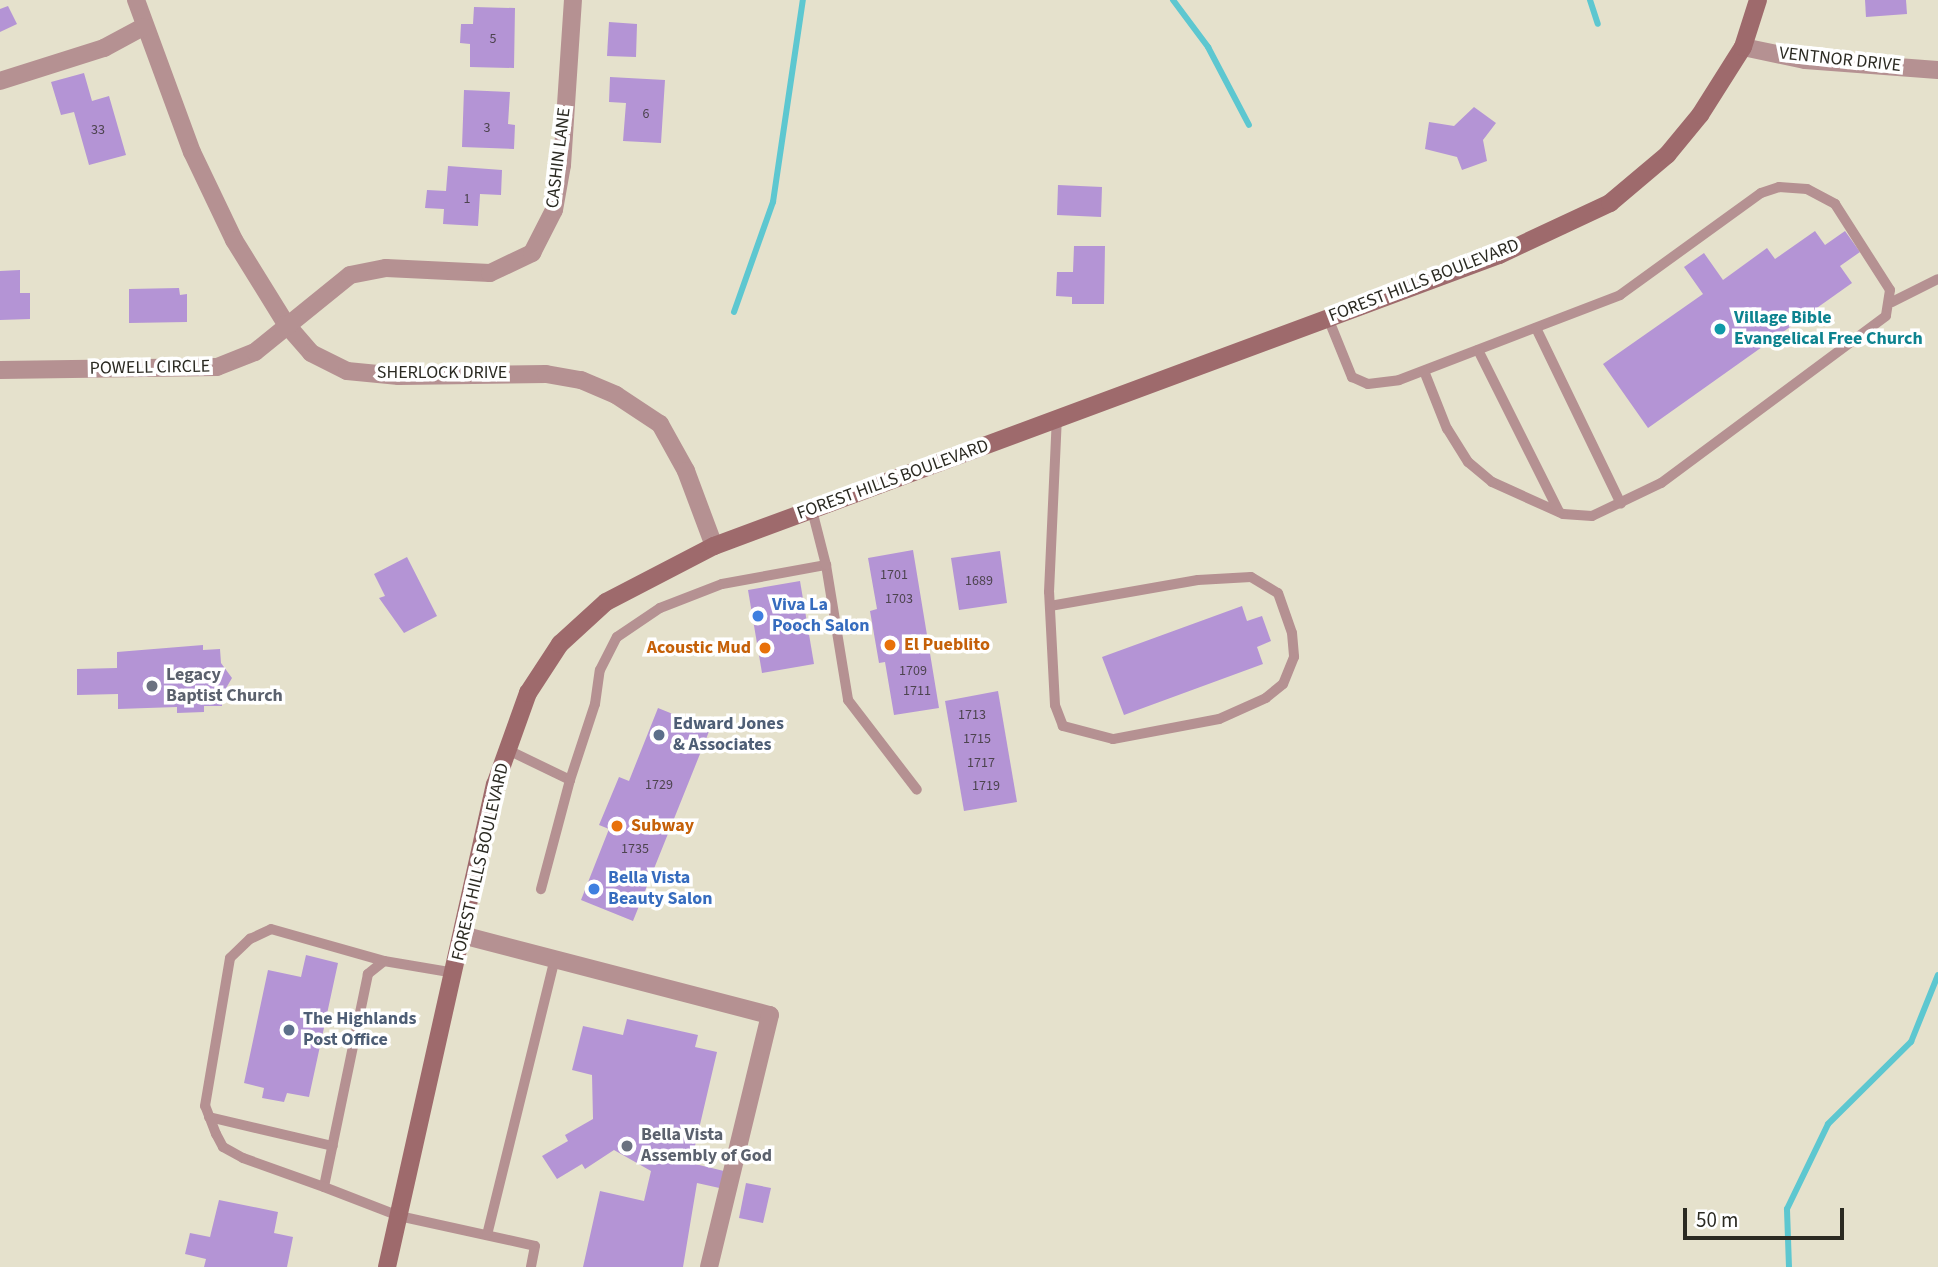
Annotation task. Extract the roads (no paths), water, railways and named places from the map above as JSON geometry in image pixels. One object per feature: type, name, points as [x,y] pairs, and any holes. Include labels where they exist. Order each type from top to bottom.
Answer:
[{"type":"main road","name":"FOREST HILLS BOULEVARD","points":[[387,1267],[495,785],[528,693],[560,644],[606,602],[714,546],[1499,255],[1610,203],[1667,155],[1700,115],[1743,47],[1758,0]]},
{"type":"street","name":"SHERLOCK DRIVE","points":[[136,0],[143,27],[222,215],[286,324],[311,353],[347,371],[399,376],[545,374],[581,380],[616,395],[660,424],[686,471],[714,546]]},
{"type":"street","name":"CASHIN LANE","points":[[286,324],[351,275],[387,268],[490,273],[532,253],[554,210],[562,165],[573,0]]},
{"type":"street","points":[[0,81],[104,48],[143,27]]},
{"type":"street","name":"VENTNOR DRIVE","points":[[1743,47],[1804,60],[1938,70]]},
{"type":"street","name":"POWELL CIRCLE","points":[[0,370],[217,367],[255,352],[286,324]]},
{"type":"street","points":[[462,935],[770,1015],[709,1267]]},
{"type":"lane","points":[[1328,318],[1352,377],[1378,384],[1424,371],[1620,295],[1761,193],[1779,187],[1807,189],[1835,204],[1890,290],[1892,302],[1886,316],[1661,483],[1592,516],[1559,512],[1493,482],[1468,463],[1447,429],[1424,371]]},
{"type":"lane","points":[[1892,302],[1938,279]]},
{"type":"lane","points":[[1536,328],[1621,504]]},
{"type":"lane","points":[[1478,351],[1559,512]]},
{"type":"lane","points":[[1050,606],[1198,580],[1251,577],[1278,593],[1292,633],[1294,657],[1283,684],[1266,698],[1219,719],[1113,739],[1073,732],[1063,726],[1055,705],[1050,606],[1057,419]]},
{"type":"lane","points":[[812,510],[825,565],[848,700],[917,790]]},
{"type":"lane","points":[[541,889],[570,780],[595,704],[600,670],[617,636],[660,608],[722,584],[825,565]]},
{"type":"lane","points":[[508,750],[570,780]]},
{"type":"lane","points":[[455,973],[384,961],[271,929],[250,939],[230,958],[205,1106],[223,1147],[399,1216],[536,1246],[531,1267]]},
{"type":"lane","points":[[487,1236],[555,959]]},
{"type":"lane","points":[[324,1187],[368,974],[384,961]]},
{"type":"lane","points":[[209,1117],[334,1146]]},
{"type":"waterway","points":[[734,312],[773,202],[803,0]]},
{"type":"waterway","points":[[1173,0],[1208,47],[1249,125]]},
{"type":"waterway","points":[[1590,0],[1598,24]]},
{"type":"waterway","points":[[1789,1267],[1787,1209],[1828,1124],[1911,1042],[1938,975]]},
{"type":"place","name":"Village Bible Evangelical Free Church","points":[[1720,329]]},
{"type":"place","name":"Viva La Pooch Salon","points":[[758,616]]},
{"type":"place","name":"El Pueblito","points":[[890,645]]},
{"type":"place","name":"Acoustic Mud","points":[[765,648]]},
{"type":"place","name":"Legacy Baptist Church","points":[[152,686]]},
{"type":"place","name":"Edward Jones & Associates","points":[[659,735]]},
{"type":"place","name":"Subway","points":[[617,826]]},
{"type":"place","name":"Bella Vista Beauty Salon","points":[[594,889]]},
{"type":"place","name":"The Highlands Post Office","points":[[289,1030]]},
{"type":"place","name":"Bella Vista Assembly of God","points":[[627,1146]]}]
